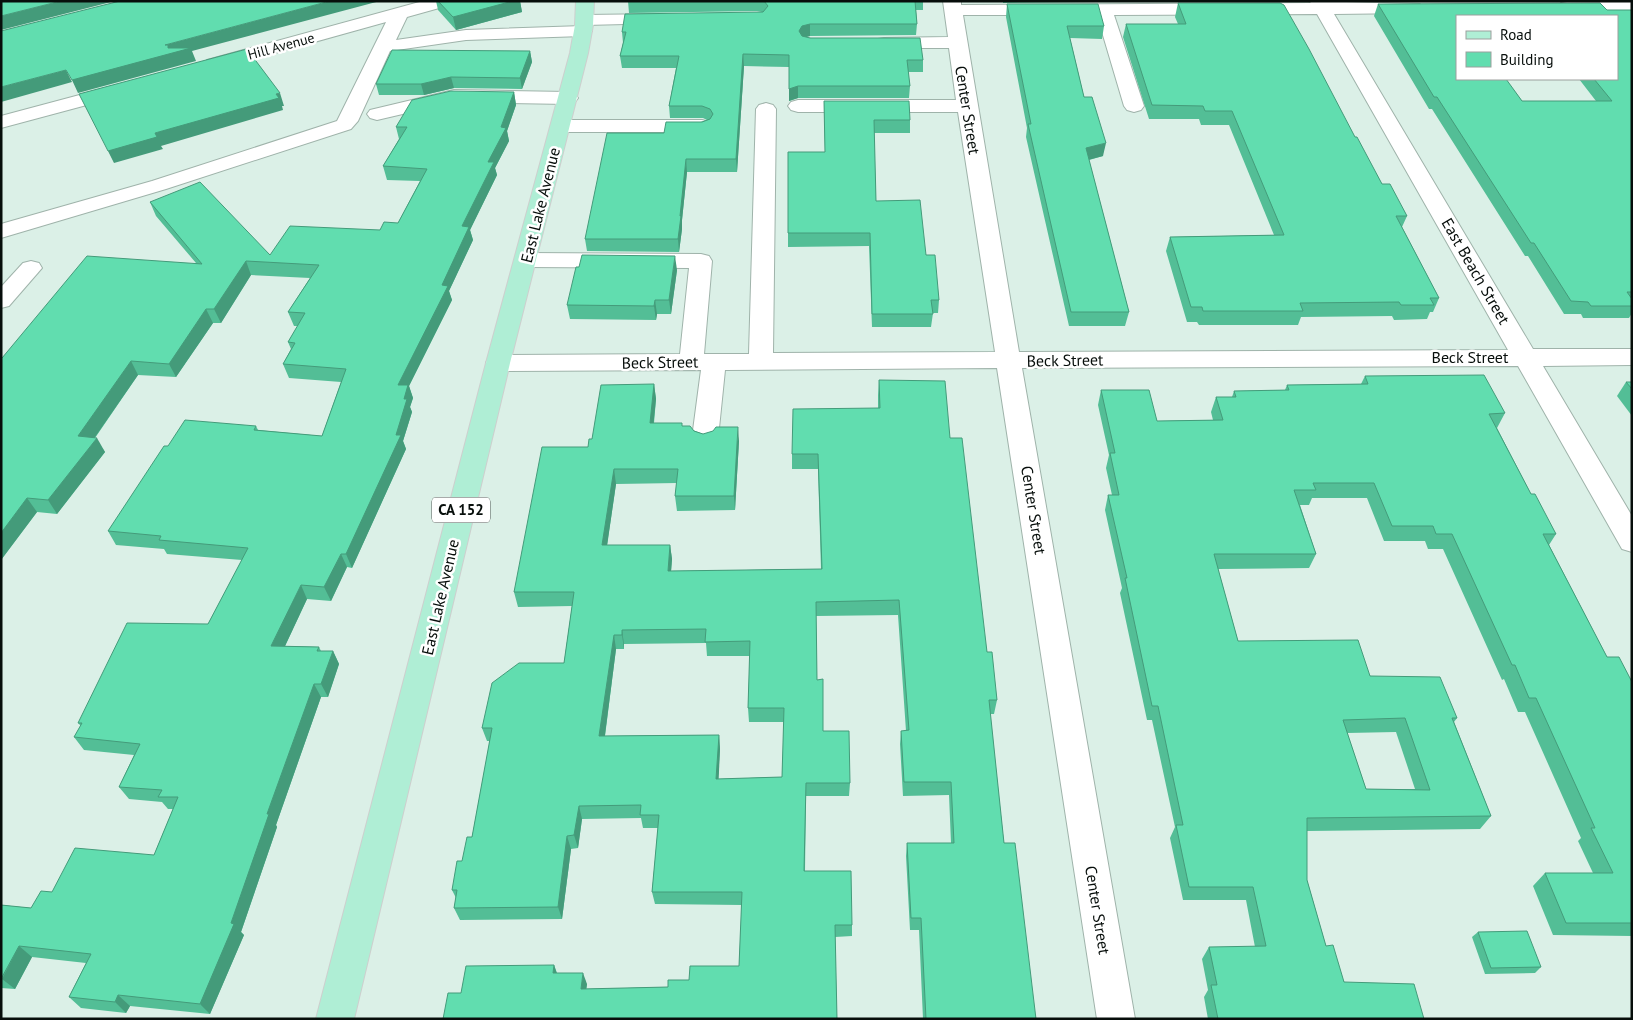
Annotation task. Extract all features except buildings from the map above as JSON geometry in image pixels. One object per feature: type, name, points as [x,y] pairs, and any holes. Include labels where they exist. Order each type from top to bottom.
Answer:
[{"type":"main road","name":"East Lake Avenue","points":[[334,1019],[498,363],[564,112],[584,17]]},
{"type":"street","points":[[1,231],[144,190],[344,125],[383,47],[395,15],[376,1]]},
{"type":"street","name":"Hill Avenue","points":[[198,69],[444,1]]},
{"type":"street","points":[[952,6],[1104,10],[1320,5],[1432,8]]},
{"type":"street","name":"East Beach Street","points":[[1320,5],[1632,541]]},
{"type":"street","name":"Center Street","points":[[952,6],[966,106],[1010,361],[1116,1019]]},
{"type":"street","points":[[1546,7],[1632,7]]},
{"type":"street","points":[[1104,10],[1134,106]]},
{"type":"street","points":[[383,47],[584,17],[679,19]]},
{"type":"street","points":[[867,43],[957,42]]},
{"type":"street","points":[[1,122],[131,87]]},
{"type":"street","points":[[377,114],[454,96],[564,112]]},
{"type":"street","points":[[407,118],[458,103],[702,126]]},
{"type":"street","points":[[798,106],[966,106]]},
{"type":"street","points":[[761,361],[766,109]]},
{"type":"street","points":[[526,260],[700,261],[705,438]]},
{"type":"street","points":[[1,301],[31,268]]},
{"type":"street","name":"Beck Street","points":[[498,363],[1632,357]]}]
